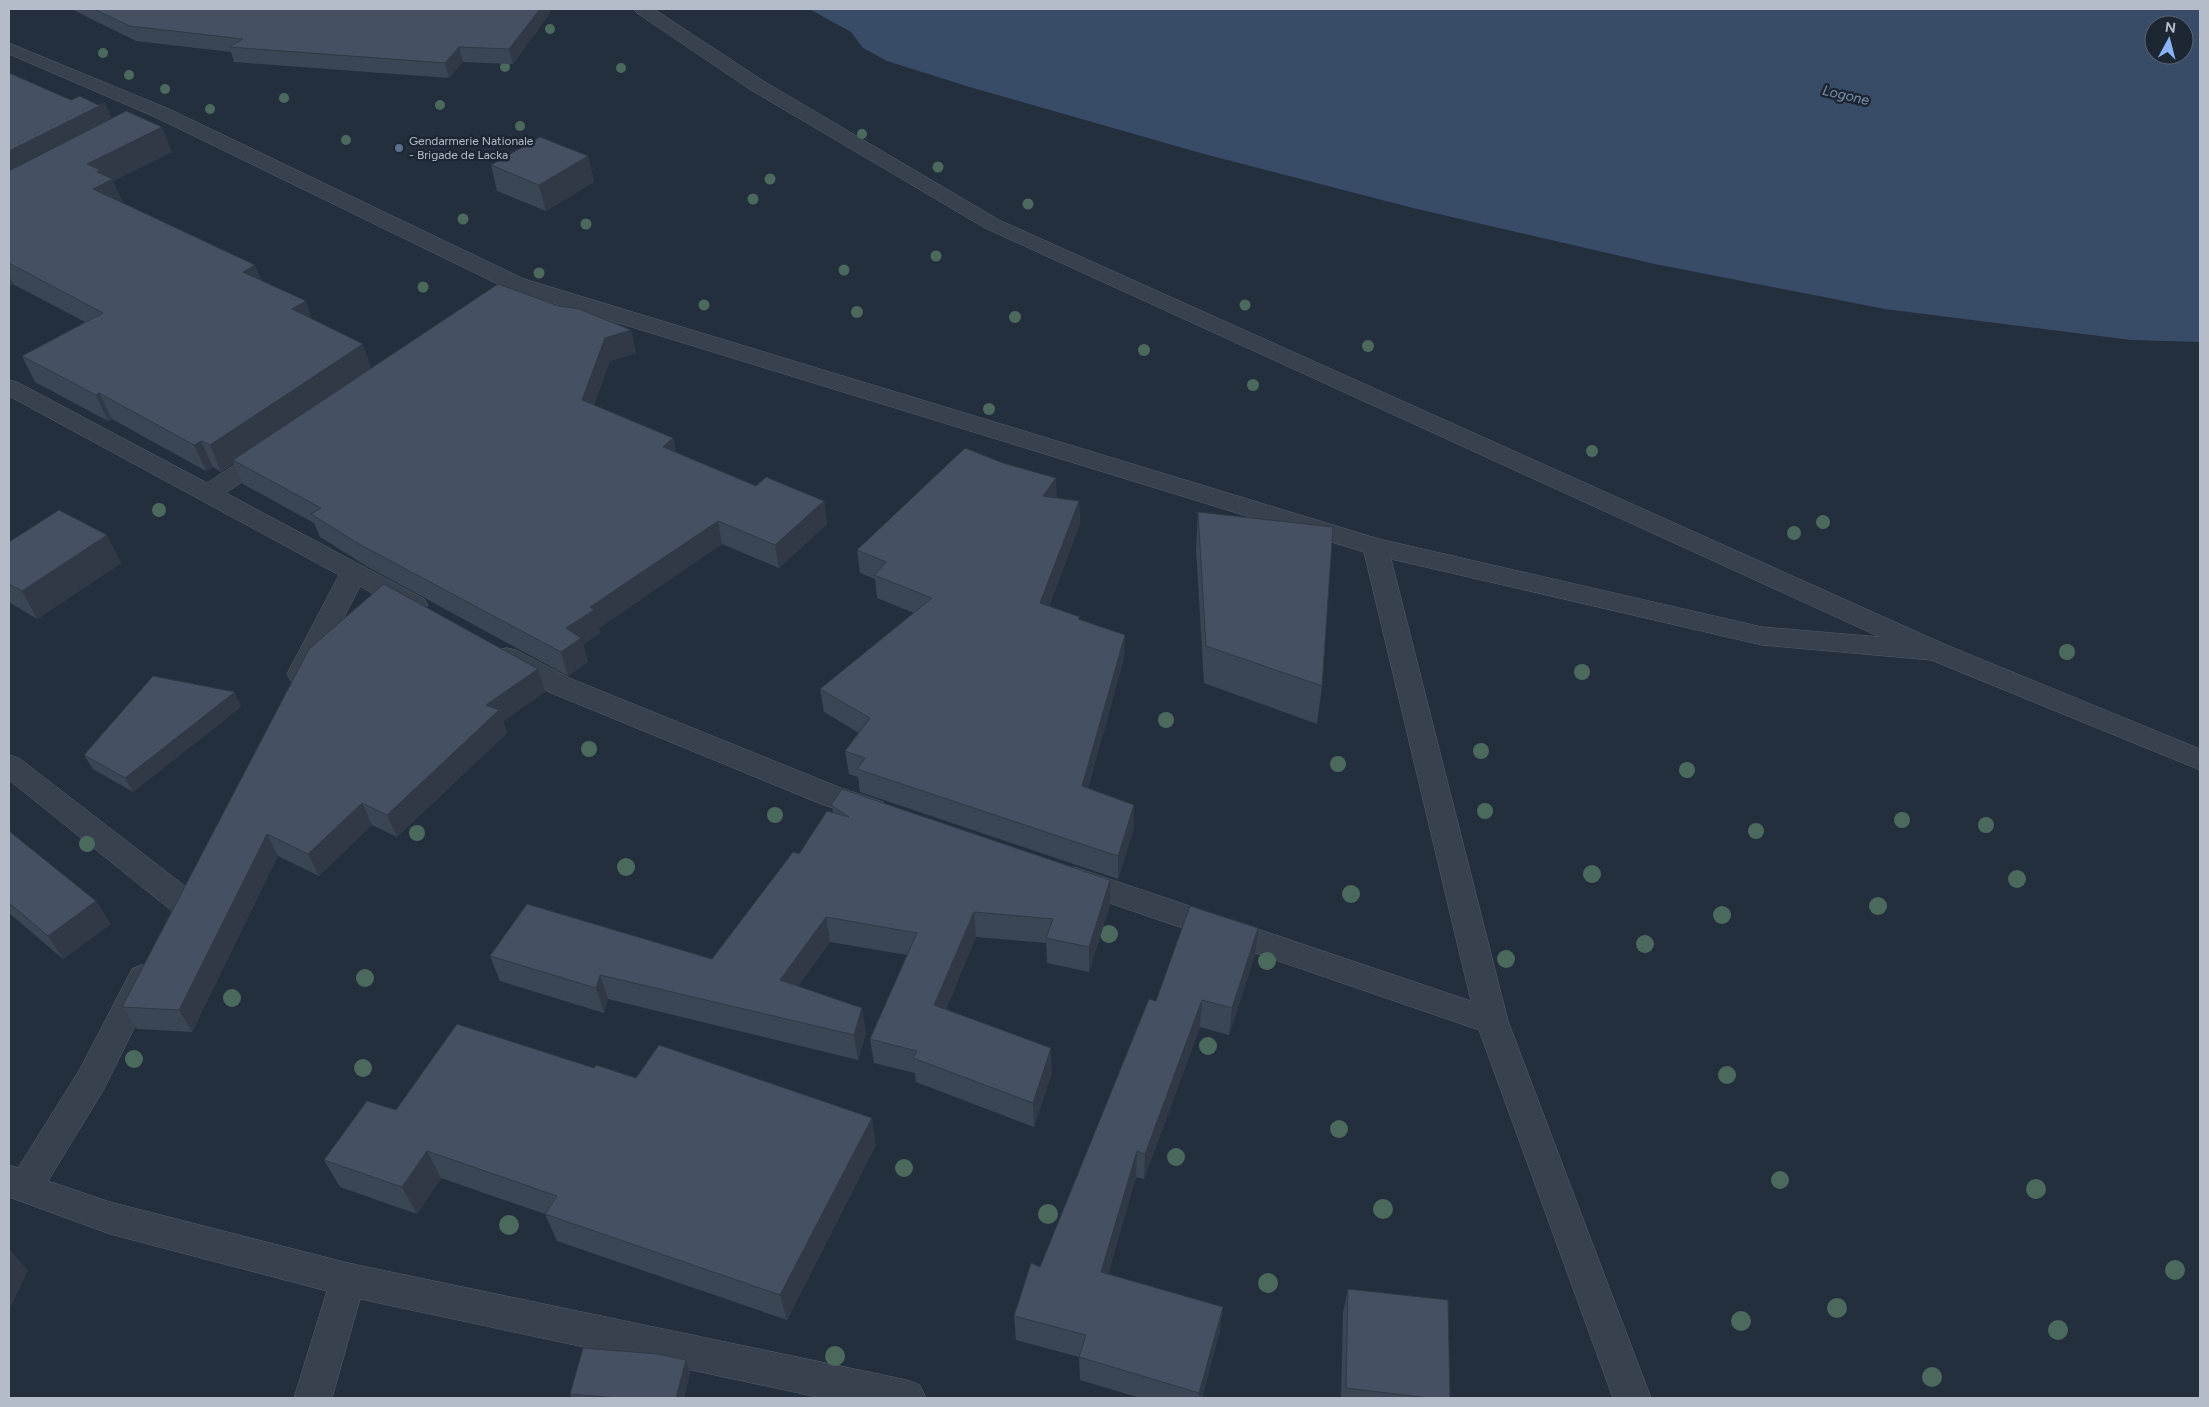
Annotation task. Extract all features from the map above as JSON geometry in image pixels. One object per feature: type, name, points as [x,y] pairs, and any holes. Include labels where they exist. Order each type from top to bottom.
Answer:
[{"type":"street","points":[[644,9],[758,86],[992,224],[1935,651],[2200,760]]},
{"type":"street","points":[[9,48],[508,290],[1375,547],[1762,636],[1935,651]]},
{"type":"street","points":[[9,387],[210,493],[440,619]]},
{"type":"street","points":[[210,493],[290,438]]},
{"type":"street","points":[[1375,547],[1492,1022],[1632,1398]]},
{"type":"street","points":[[287,702],[354,572]]},
{"type":"street","points":[[482,643],[558,685],[831,796],[897,818]]},
{"type":"street","points":[[9,765],[183,902]]},
{"type":"street","points":[[1048,870],[1492,1022]]},
{"type":"street","points":[[170,928],[196,876]]},
{"type":"street","points":[[156,954],[92,1079],[17,1184],[110,1218],[348,1280],[907,1398]]},
{"type":"street","points":[[313,1398],[348,1280]]},
{"type":"water","name":"Logone","points":[[809,9],[2200,9],[2200,342],[2131,340],[1885,309],[1655,264],[1413,208],[1204,154],[973,88],[887,61],[863,48],[851,32]]},
{"type":"building","points":[[94,9],[540,9],[509,49],[459,47],[445,63],[229,47],[243,39],[130,26]]},
{"type":"building","points":[[9,73],[71,100],[80,96],[98,105],[105,103],[9,151]]},
{"type":"building","points":[[126,111],[162,127],[87,164],[100,170],[97,172],[113,179],[93,189],[255,265],[243,272],[306,301],[292,309],[363,344],[210,445],[201,441],[194,445],[99,393],[96,395],[22,356],[103,313],[9,263],[9,171]]},
{"type":"building","points":[[540,137],[588,156],[539,185],[491,165]]},
{"type":"building","points":[[498,284],[559,306],[579,309],[631,330],[605,338],[582,400],[673,438],[663,447],[756,486],[766,477],[824,501],[775,545],[718,521],[590,607],[594,610],[566,628],[581,638],[561,652],[359,544],[311,514],[321,508],[233,460]]},
{"type":"building","points":[[965,448],[1003,463],[1056,478],[1043,496],[1079,501],[1040,603],[1080,617],[1078,619],[1125,635],[1082,786],[1134,805],[1118,856],[857,769],[865,758],[845,751],[870,718],[820,689],[932,598],[874,575],[886,562],[857,550]]},
{"type":"building","points":[[59,510],[107,535],[22,591],[9,584],[9,542]]},
{"type":"building","points":[[1198,512],[1333,527],[1322,686],[1206,646]]},
{"type":"building","points":[[384,584],[538,669],[486,705],[499,710],[387,815],[362,803],[308,854],[267,834],[179,1010],[122,1007],[309,649]]},
{"type":"building","points":[[153,676],[235,692],[125,778],[84,755]]},
{"type":"building","points":[[842,789],[1110,880],[1089,947],[1046,938],[1053,919],[974,912],[934,1005],[1051,1048],[1033,1103],[913,1058],[917,1051],[870,1039],[917,933],[826,917],[780,980],[862,1008],[854,1035],[600,975],[596,988],[490,956],[527,904],[712,959],[793,852],[799,854],[827,811],[849,817],[831,805]]},
{"type":"building","points":[[9,831],[96,901],[48,936],[9,903]]},
{"type":"building","points":[[1190,906],[1258,928],[1232,1008],[1202,1000],[1145,1154],[1137,1151],[1101,1272],[1223,1307],[1199,1393],[1079,1357],[1086,1335],[1014,1316],[1031,1263],[1040,1267],[1149,999],[1156,1001]]},
{"type":"building","points":[[457,1024],[594,1068],[596,1065],[636,1078],[659,1045],[872,1118],[780,1295],[545,1214],[557,1196],[427,1151],[402,1187],[324,1160],[367,1101],[396,1110]]},
{"type":"building","points":[[1348,1289],[1448,1300],[1450,1398],[1429,1398],[1346,1388]]},
{"type":"building","points":[[583,1348],[658,1354],[686,1360],[676,1398],[618,1398],[570,1394]]},
{"type":"place","name":"Gendarmerie Nationale - Brigade de Lacka","points":[[399,148]]}]
